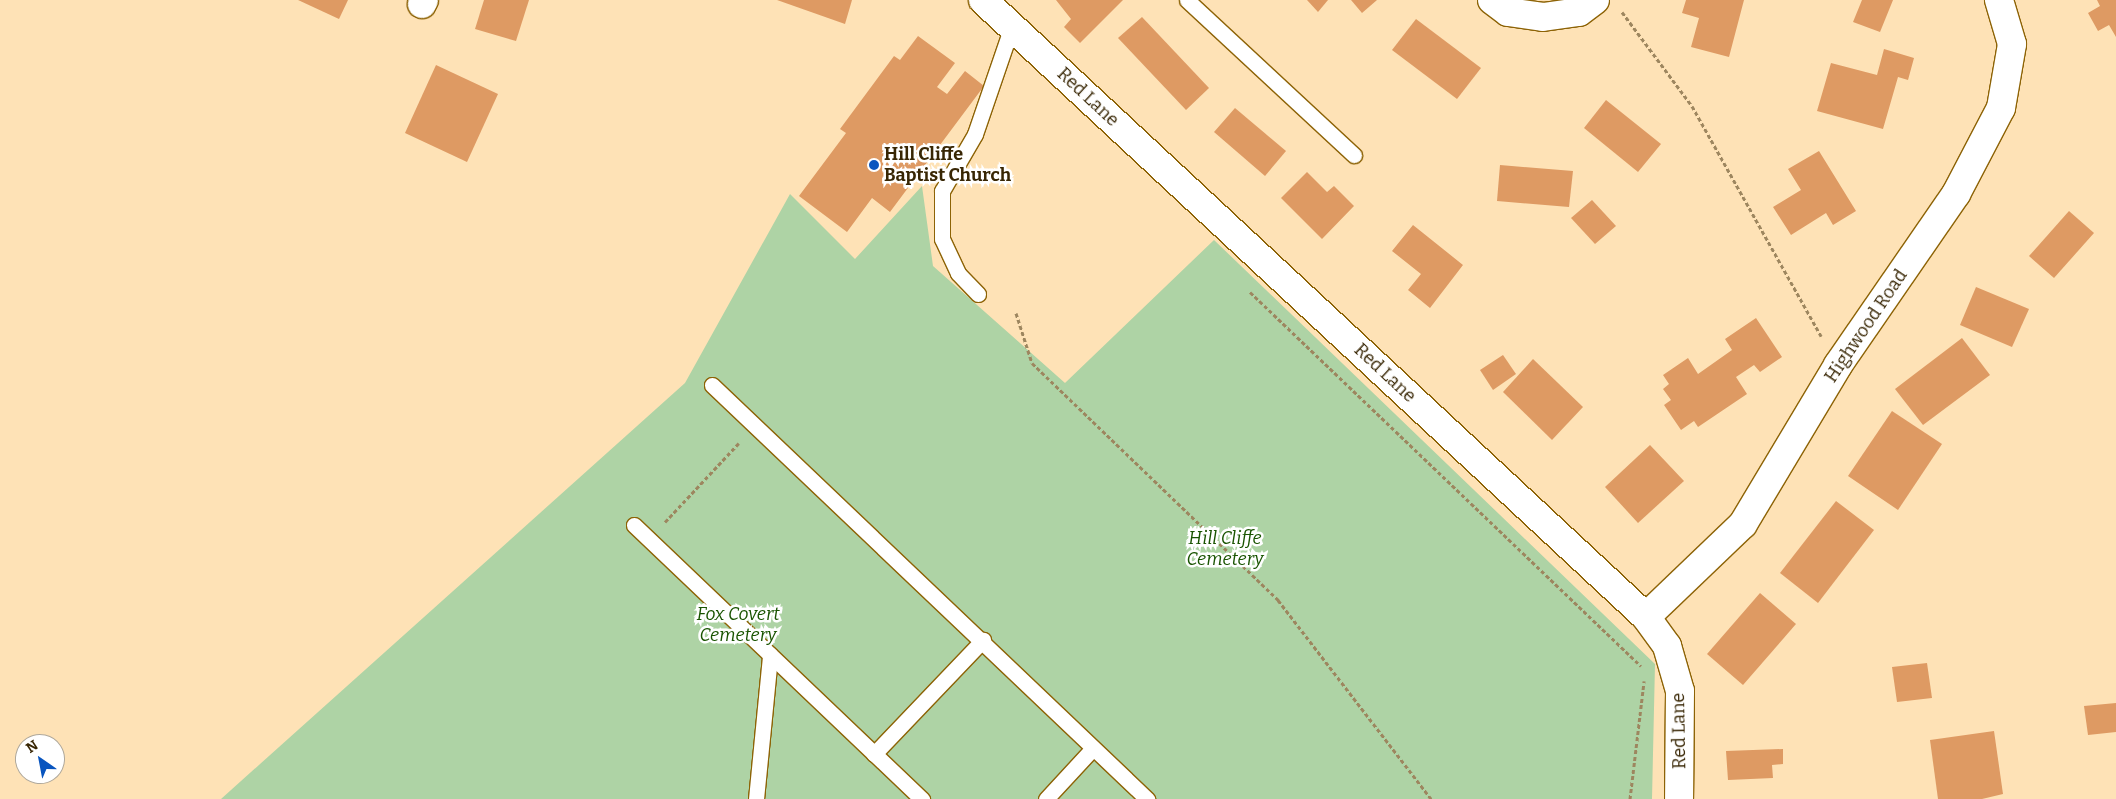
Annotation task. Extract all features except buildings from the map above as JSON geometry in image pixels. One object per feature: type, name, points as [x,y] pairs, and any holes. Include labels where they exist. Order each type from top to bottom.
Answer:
[{"type":"street","name":"Red Lane","points":[[983,0],[1646,617],[1667,646],[1680,692],[1679,799]]},
{"type":"street","points":[[1492,0],[1508,12],[1543,17],[1579,12],[1607,4]]},
{"type":"street","name":"Highwood Road","points":[[1646,617],[1744,524],[1838,365],[1956,194],[2001,108],[2012,44],[1999,0]]},
{"type":"lane","points":[[1187,0],[1354,155]]},
{"type":"lane","points":[[978,294],[958,273],[942,240],[942,191],[975,134],[1012,26]]},
{"type":"lane","points":[[712,385],[983,640],[1147,799]]},
{"type":"lane","points":[[634,525],[922,799]]},
{"type":"lane","points":[[874,754],[983,640]]},
{"type":"lane","points":[[756,799],[770,655]]},
{"type":"lane","points":[[1046,799],[1093,748]]},
{"type":"path","points":[[1607,4],[1692,106],[1838,365]]},
{"type":"path","points":[[1247,289],[1646,671],[1630,799]]},
{"type":"path","points":[[1016,313],[1032,363],[1278,600],[1431,799]]},
{"type":"path","points":[[649,540],[755,426]]},
{"type":"green space","points":[[922,186],[933,266],[1065,383],[1214,240],[1655,664],[1652,799],[221,799],[685,383],[790,194],[855,259]]},
{"type":"place","name":"Hill Cliffe Baptist Church","points":[[874,165]]},
{"type":"park label","name":"Hill Cliffe Cemetery","points":[[1225,549]]},
{"type":"park label","name":"Fox Covert Cemetery","points":[[738,625]]}]
